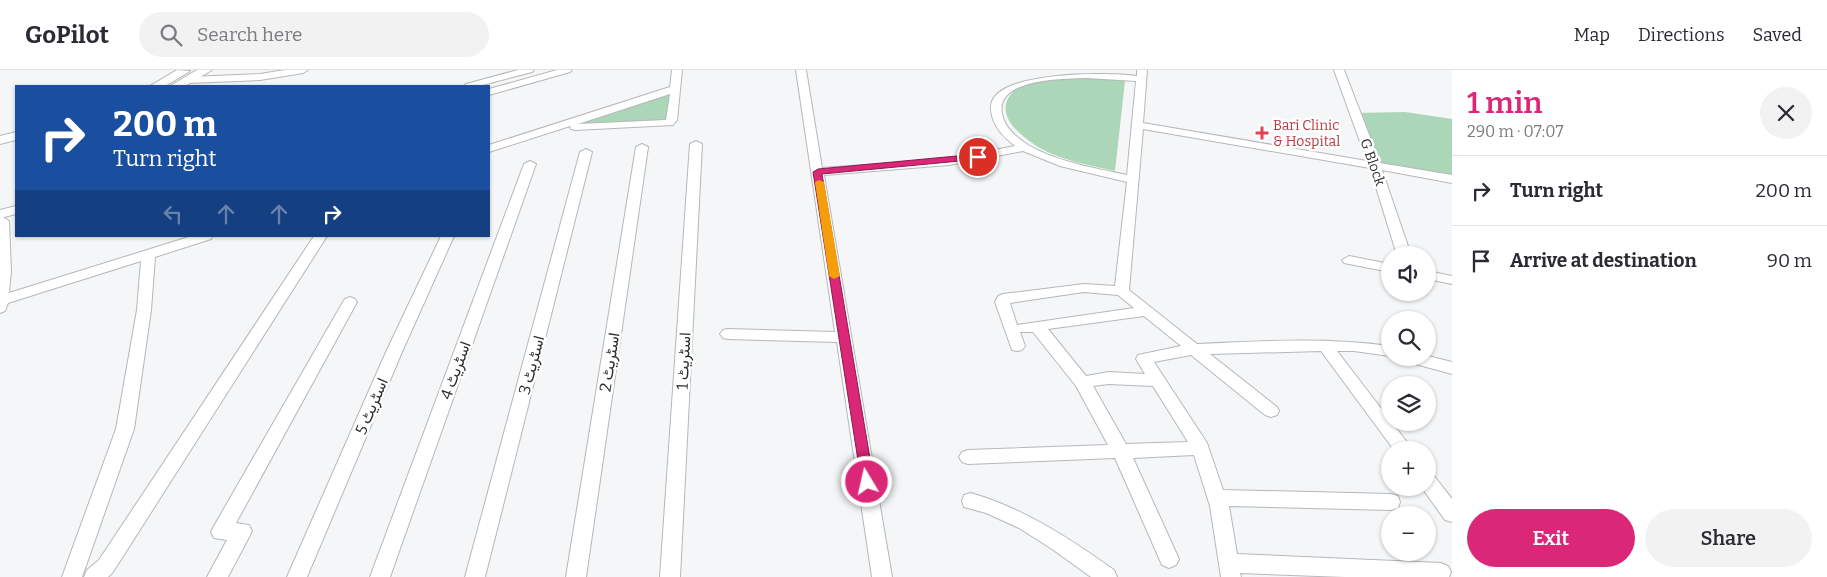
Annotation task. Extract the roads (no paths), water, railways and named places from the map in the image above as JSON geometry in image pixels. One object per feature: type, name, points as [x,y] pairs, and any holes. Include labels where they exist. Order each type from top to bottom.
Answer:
[{"type":"street","points":[[159,85],[206,70]]},
{"type":"street","points":[[177,85],[187,75],[260,77],[303,70]]},
{"type":"street","points":[[473,85],[529,70]]},
{"type":"street","points":[[489,85],[545,70]]},
{"type":"street","points":[[490,92],[567,70]]},
{"type":"street","points":[[557,127],[669,123],[672,120],[676,70]]},
{"type":"street","points":[[801,70],[882,577]]},
{"type":"street","name":"G Block","points":[[1339,70],[1376,166],[1401,246]]},
{"type":"street","points":[[1122,291],[1138,125],[1141,75],[1032,72],[1002,90],[995,105],[1000,126],[1024,147],[1052,160],[1084,170],[1132,179]]},
{"type":"street","points":[[490,149],[674,90]]},
{"type":"street","points":[[1138,125],[1452,179]]},
{"type":"street","points":[[0,130],[15,126]]},
{"type":"street","points":[[0,140],[15,136]]},
{"type":"street","name":"اسٹریٹ 1","points":[[670,577],[696,144]]},
{"type":"street","name":"اسٹریٹ 2","points":[[576,577],[642,147]]},
{"type":"street","points":[[818,172],[963,159],[1024,147]]},
{"type":"street","name":"اسٹریٹ 3","points":[[475,577],[586,152]]},
{"type":"street","name":"اسٹریٹ 4","points":[[380,577],[530,164]]},
{"type":"street","points":[[15,211],[5,222],[1,304],[203,237]]},
{"type":"street","points":[[94,577],[106,566],[320,237]]},
{"type":"street","name":"اسٹریٹ 5","points":[[298,577],[394,352],[448,237]]},
{"type":"street","points":[[72,577],[125,429],[144,310],[148,255]]},
{"type":"street","points":[[1349,260],[1381,266]]},
{"type":"street","points":[[1436,277],[1452,280]]},
{"type":"street","points":[[1017,346],[1002,302],[1003,299],[1084,288],[1122,291],[1271,411]]},
{"type":"street","points":[[217,577],[242,531],[221,532],[350,302]]},
{"type":"street","points":[[1146,311],[1030,327],[1082,382],[1121,451],[1169,559]]},
{"type":"street","points":[[728,334],[844,337]]},
{"type":"street","points":[[1325,346],[1397,441]]},
{"type":"street","points":[[1381,350],[1354,346],[1325,346],[1195,350],[1144,359],[1200,448],[1216,498],[1230,570],[1441,572]]},
{"type":"street","points":[[1436,364],[1452,368]]},
{"type":"street","points":[[1082,382],[1109,378],[1157,380]]},
{"type":"street","points":[[968,458],[1200,448]]},
{"type":"street","points":[[1436,493],[1452,514]]},
{"type":"street","points":[[1216,498],[1391,502]]},
{"type":"street","points":[[972,501],[993,506],[1044,532],[1107,577]]},
{"type":"place","name":"Bari Clinic & Hospital","points":[[1262,133]]}]
